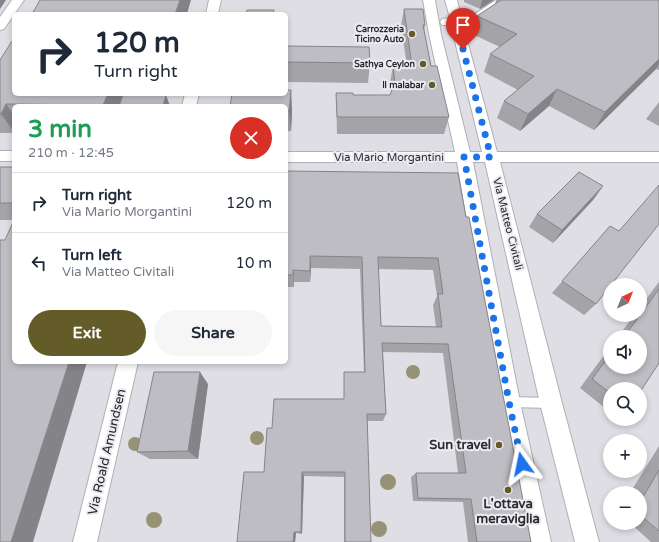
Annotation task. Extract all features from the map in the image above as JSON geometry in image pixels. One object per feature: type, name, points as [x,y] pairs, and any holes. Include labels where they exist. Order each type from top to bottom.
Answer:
[{"type":"street","points":[[0,26],[18,0]]},
{"type":"street","points":[[212,12],[215,0]]},
{"type":"street","points":[[429,0],[464,157],[509,402],[539,542]]},
{"type":"street","name":"Via Matteo Civitali","points":[[451,0],[587,542]]},
{"type":"street","points":[[433,22],[472,21],[504,0]]},
{"type":"street","points":[[0,156],[12,156]]},
{"type":"street","name":"Via Mario Morgantini","points":[[288,157],[659,157]]},
{"type":"street","name":"Via Roald Amundsen","points":[[85,542],[128,364]]},
{"type":"lane","points":[[509,402],[551,403]]},
{"type":"building","points":[[40,0],[180,0],[176,12],[33,12]]},
{"type":"building","points":[[501,0],[659,0],[659,59],[605,112],[557,89],[528,114],[504,101],[534,76],[490,54],[517,34],[477,16]]},
{"type":"building","points":[[404,9],[423,9],[425,25],[423,25],[431,66],[437,66],[449,117],[337,117],[336,93],[353,93],[353,95],[390,95],[395,83],[393,66],[412,66]]},
{"type":"building","points":[[247,10],[274,10],[274,12],[246,12]]},
{"type":"building","points":[[12,41],[12,96],[107,96],[103,104],[6,104],[0,114],[0,60]]},
{"type":"building","points":[[288,46],[369,47],[370,63],[288,62]]},
{"type":"building","points":[[288,90],[291,90],[289,111],[288,104],[230,104],[232,96],[288,96]]},
{"type":"building","points":[[123,96],[166,96],[164,104],[120,104]]},
{"type":"building","points":[[0,167],[12,167],[12,203],[0,203]]},
{"type":"building","points":[[288,171],[458,173],[466,217],[469,217],[531,542],[477,542],[471,499],[418,498],[416,473],[466,473],[448,344],[382,343],[386,414],[367,414],[371,542],[345,542],[345,472],[302,472],[301,532],[294,532],[293,542],[237,542],[244,472],[264,472],[267,428],[272,428],[274,399],[344,399],[344,372],[365,372],[362,257],[310,256],[310,271],[293,270],[293,275],[288,275]],"holes":[[[378,257],[438,258],[443,294],[438,294],[442,327],[381,326]]]},
{"type":"building","points":[[579,172],[603,186],[562,230],[537,214]]},
{"type":"building","points":[[659,185],[659,224],[616,278],[603,278],[603,295],[596,304],[562,281],[610,226],[619,231]]},
{"type":"building","points":[[12,224],[12,364],[68,364],[11,542],[0,542],[0,240],[5,240]]},
{"type":"building","points":[[659,289],[659,363],[647,382],[603,382],[603,388],[592,379],[603,364],[603,374],[647,374],[647,330],[629,330],[635,322],[647,322],[647,305]]},
{"type":"building","points":[[154,372],[200,372],[188,451],[137,452]]},
{"type":"building","points":[[659,470],[659,531],[647,521],[647,490]]},
{"type":"place","name":"Carrozzeria Ticino Auto","points":[[412,34]]},
{"type":"place","name":"Sathya Ceylon","points":[[423,64]]},
{"type":"place","name":"Il malabar","points":[[432,85]]},
{"type":"place","name":"Sun travel","points":[[499,445]]},
{"type":"place","name":"L'ottava meraviglia","points":[[508,490]]},
{"type":"route","points":[[463,49],[491,157],[464,157],[509,402],[522,464]]}]
